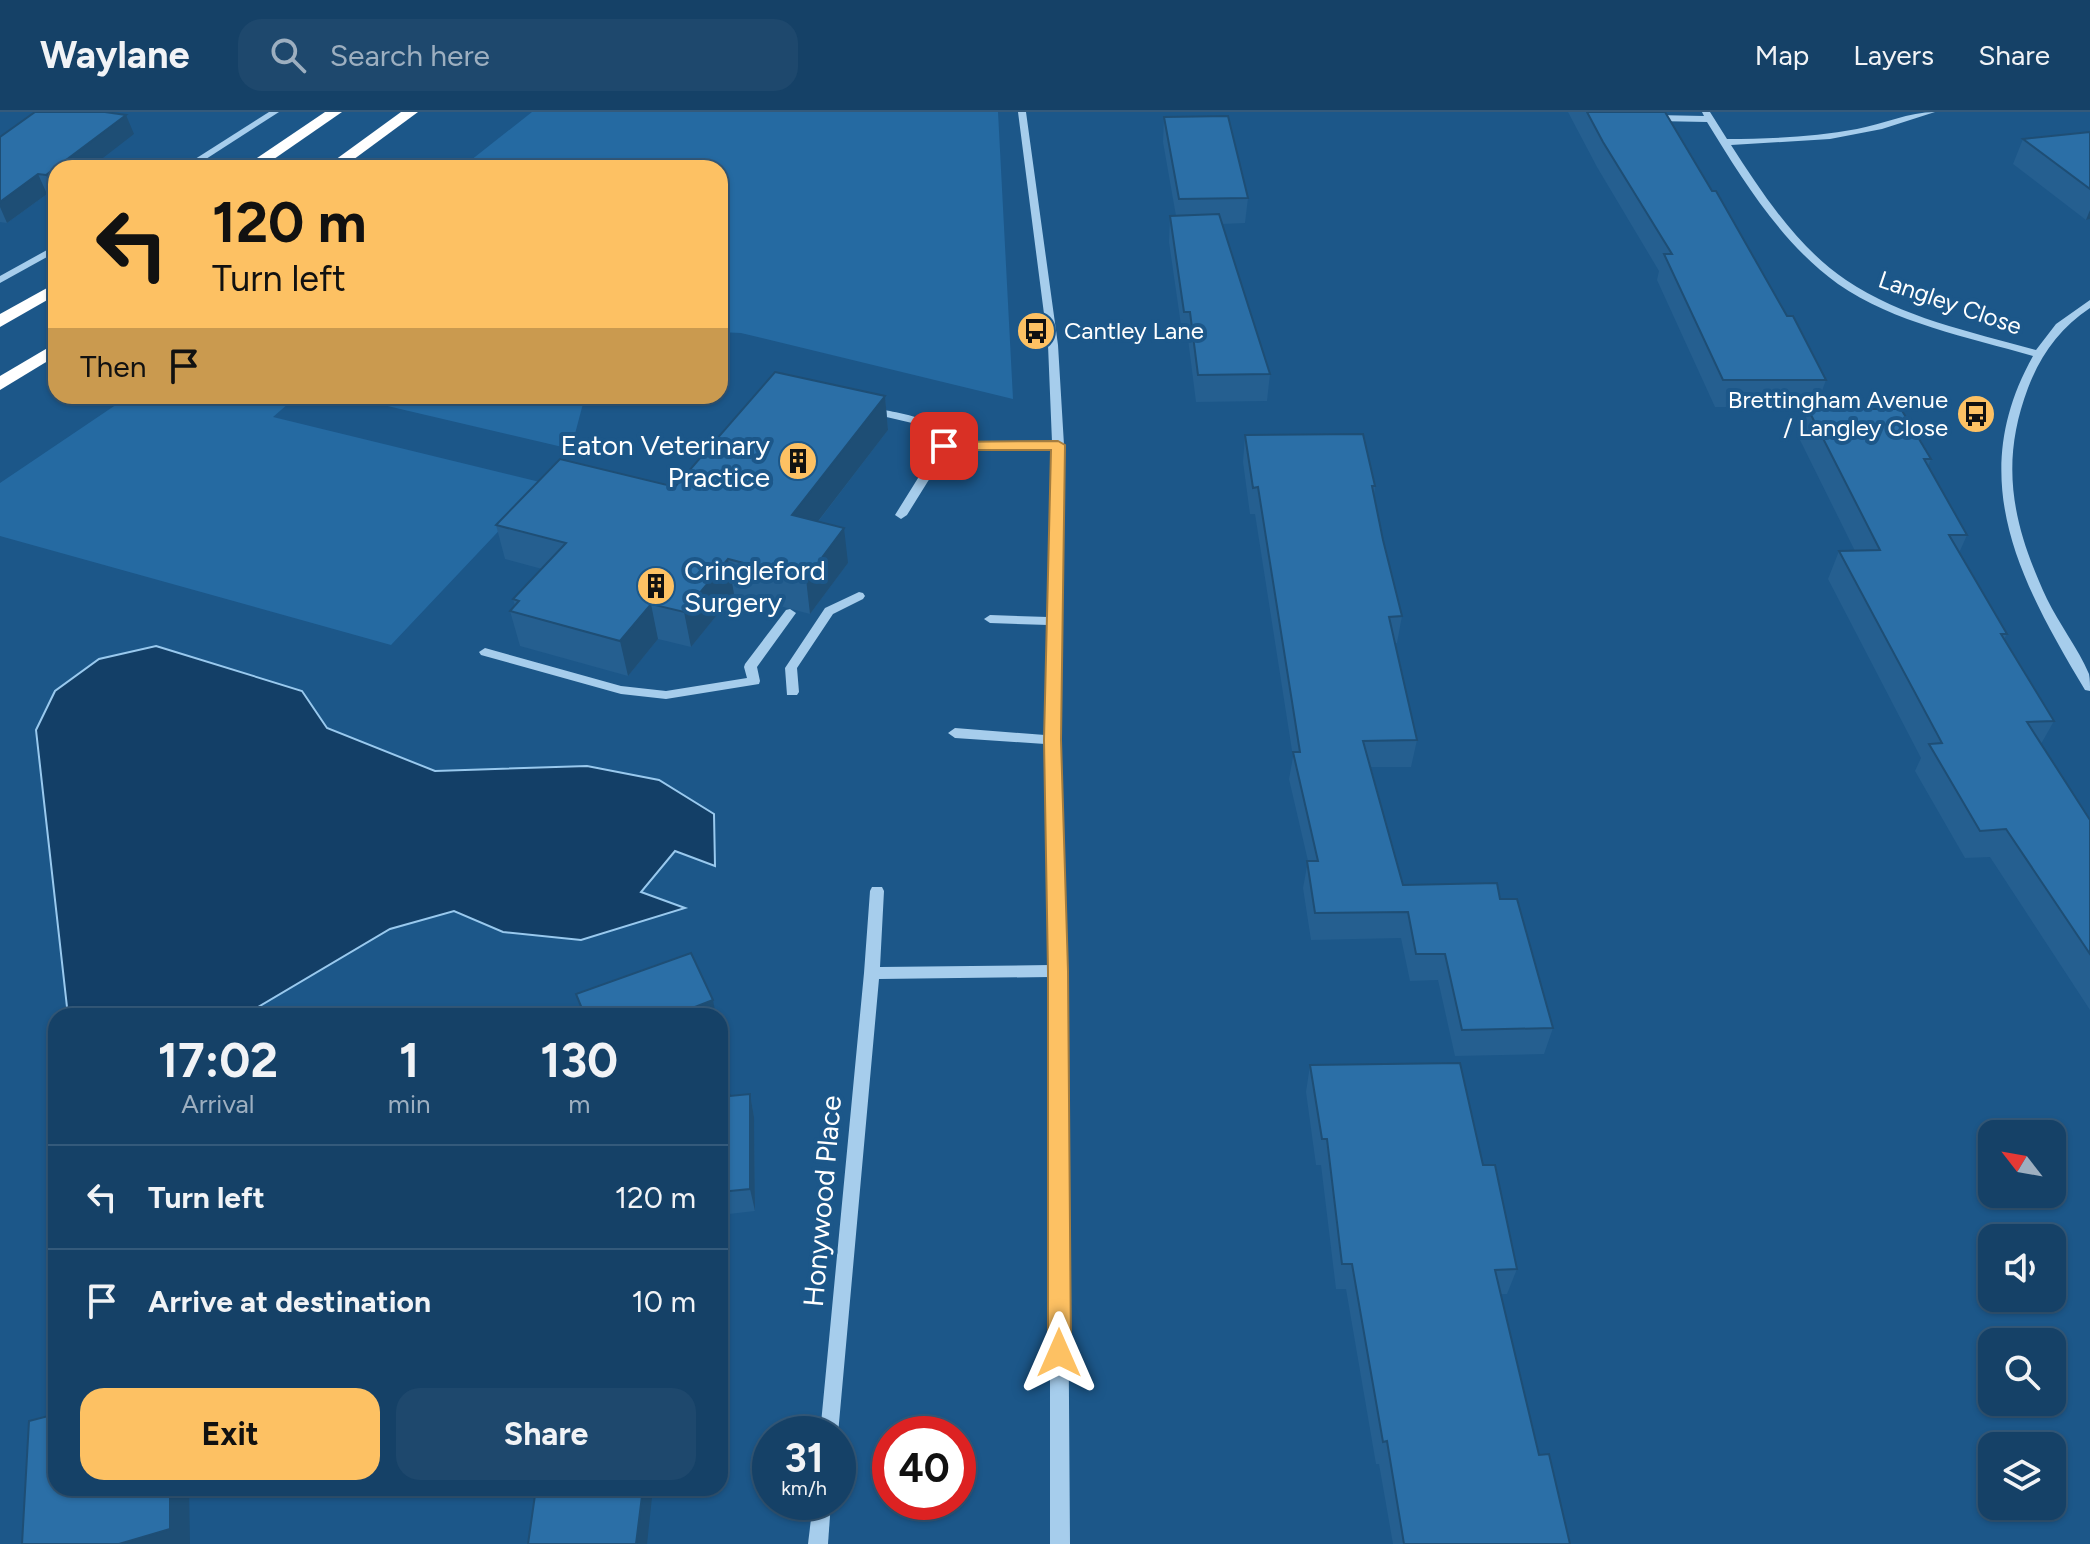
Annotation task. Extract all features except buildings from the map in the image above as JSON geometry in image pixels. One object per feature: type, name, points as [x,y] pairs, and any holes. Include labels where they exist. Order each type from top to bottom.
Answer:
[{"type":"highway","points":[[262,160],[335,112]]},
{"type":"highway","points":[[357,152],[411,112]]},
{"type":"highway","points":[[344,160],[420,112]]},
{"type":"highway","points":[[0,322],[48,293]]},
{"type":"highway","points":[[0,384],[48,353]]},
{"type":"street","points":[[199,160],[275,112]]},
{"type":"street","points":[[1022,112],[1053,345],[1058,445],[1052,740],[1058,971],[1060,1544]]},
{"type":"street","points":[[1725,142],[1794,142],[1864,132],[1922,113]]},
{"type":"street","name":"Langley Close","points":[[1656,118],[1708,115],[1788,232],[1816,263],[1843,284],[1923,319],[2039,354]]},
{"type":"street","points":[[0,280],[48,253]]},
{"type":"street","points":[[2090,303],[2050,333],[2016,398],[2004,443],[2010,518],[2025,566],[2090,687]]},
{"type":"street","points":[[858,407],[929,424],[943,436],[944,446],[901,515]]},
{"type":"street","points":[[944,446],[1058,445]]},
{"type":"street","points":[[792,692],[791,668],[829,611],[859,596]]},
{"type":"street","points":[[485,652],[621,690],[666,695],[754,681],[750,667],[790,613]]},
{"type":"street","points":[[990,619],[1056,621]]},
{"type":"street","points":[[955,733],[1052,740]]},
{"type":"street","name":"Honywood Place","points":[[831,1416],[877,891]]},
{"type":"street","points":[[872,973],[1058,971]]},
{"type":"street","points":[[818,1544],[820,1520]]},
{"type":"shaded area","points":[[532,112],[998,112],[1013,399],[728,332],[728,160],[471,160]]},
{"type":"shaded area","points":[[117,404],[288,404],[273,417],[544,483],[391,645],[0,536],[0,483]]},
{"type":"shaded area","points":[[379,404],[583,404],[571,449]]},
{"type":"shaded area","points":[[156,646],[302,691],[327,728],[435,771],[587,766],[659,780],[714,814],[715,866],[675,851],[641,892],[685,908],[581,940],[503,932],[454,911],[390,929],[254,1008],[67,1008],[36,730],[55,691],[99,659]]},
{"type":"place","name":"Cantley Lane","points":[[1036,331]]},
{"type":"place","name":"Brettingham Avenue / Langley Close","points":[[1976,414]]},
{"type":"place","name":"Eaton Veterinary Practice","points":[[798,461]]},
{"type":"place","name":"Cringleford Surgery","points":[[656,586]]},
{"type":"route","points":[[944,446],[1058,445],[1052,740],[1058,971],[1059,1353]]}]
